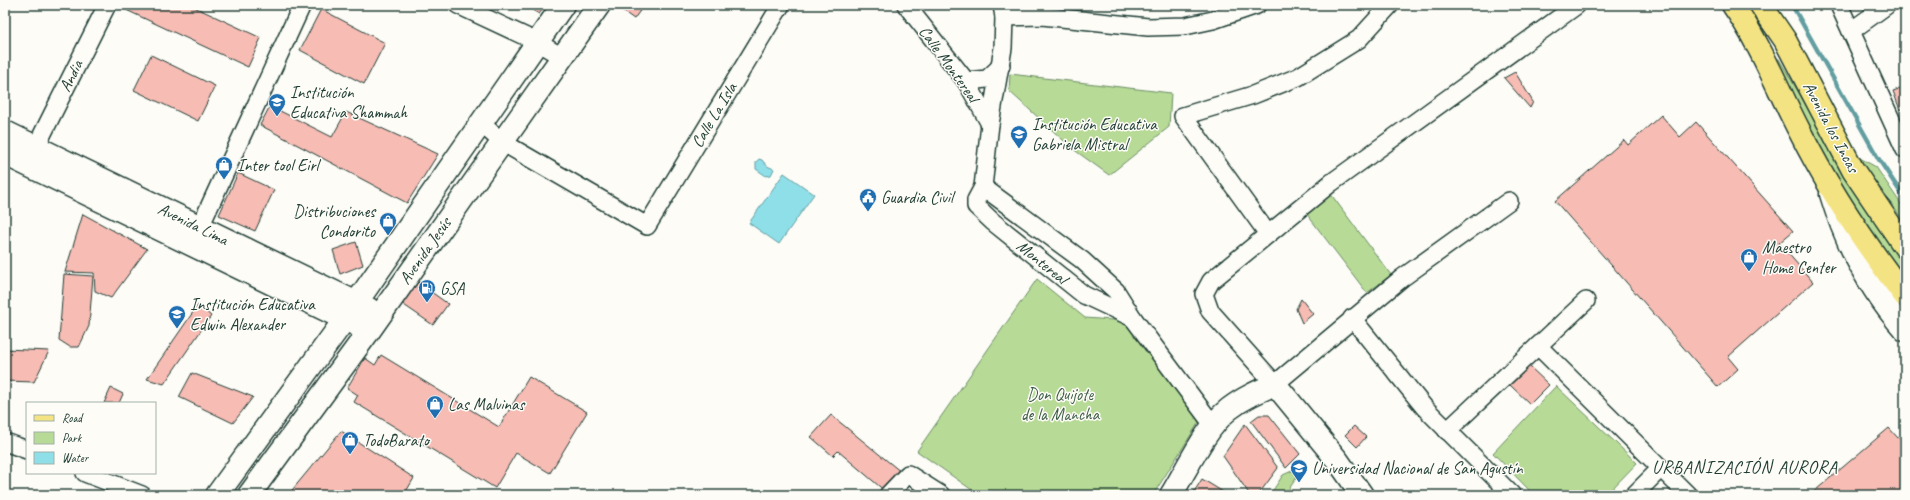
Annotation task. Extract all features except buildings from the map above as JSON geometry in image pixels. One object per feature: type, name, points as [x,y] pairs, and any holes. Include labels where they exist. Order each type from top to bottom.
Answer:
[{"type":"main road","name":"Avenida los Incas","points":[[1733,5],[1754,40],[1827,183],[1861,237],[1905,296]]},
{"type":"main road","name":"Avenida los Incas","points":[[1761,5],[1785,40],[1853,170],[1905,247]]},
{"type":"street","name":"Andia","points":[[36,147],[107,5]]},
{"type":"street","points":[[200,227],[302,5]]},
{"type":"street","points":[[458,5],[537,42],[562,57]]},
{"type":"street","name":"Avenida Jesús","points":[[217,495],[351,311],[563,5]]},
{"type":"street","name":"Avenida Jesús","points":[[249,495],[375,323],[599,5]]},
{"type":"street","name":"Calle La Isla","points":[[502,142],[647,226],[781,5]]},
{"type":"street","name":"Calle Montereal","points":[[906,5],[966,81],[990,124]]},
{"type":"street","points":[[1003,11],[1148,27],[1185,26],[1213,20],[1257,5]]},
{"type":"street","points":[[1268,234],[1183,116],[1253,95],[1298,77],[1359,39],[1390,5]]},
{"type":"street","points":[[1362,495],[1338,461],[1275,384],[1210,311],[1204,294],[1211,281],[1331,183],[1577,5]]},
{"type":"street","points":[[1839,5],[1905,150]]},
{"type":"street","points":[[1850,31],[1887,5]]},
{"type":"street","name":"Montereal","points":[[1003,11],[1001,66],[990,124],[983,187],[976,200],[976,206],[993,222],[1084,295],[1133,318]]},
{"type":"street","points":[[966,81],[987,79],[1001,66]]},
{"type":"street","points":[[482,124],[502,142]]},
{"type":"street","name":"Avenida Lima","points":[[5,132],[200,227],[375,323]]},
{"type":"street","name":"Avenida Lima","points":[[5,154],[188,245],[351,311]]},
{"type":"street","name":"Avenida los Incas","points":[[1827,183],[1839,221],[1849,245],[1869,282],[1905,330]]},
{"type":"street","name":"Montereal","points":[[983,187],[1082,260],[1116,292],[1133,318],[1213,425]]},
{"type":"street","points":[[1171,495],[1213,425],[1229,409],[1248,396],[1275,384],[1352,318],[1402,278],[1509,201]]},
{"type":"street","points":[[1448,431],[1586,301]]},
{"type":"street","points":[[1352,318],[1424,407],[1512,495]]},
{"type":"street","points":[[1538,346],[1688,495]]},
{"type":"street","points":[[270,424],[291,439]]},
{"type":"street","points":[[5,442],[26,450]]},
{"type":"street","points":[[1634,495],[1661,468]]},
{"type":"street","points":[[89,474],[142,495]]},
{"type":"street","points":[[888,495],[908,474],[941,495]]},
{"type":"green space","points":[[1774,58],[1779,59],[1876,225],[1905,265],[1905,277],[1877,241],[1844,190]]},
{"type":"green space","points":[[1010,74],[1171,93],[1169,127],[1109,175],[1073,149],[1009,91]]},
{"type":"green space","points":[[1858,157],[1876,167],[1905,210],[1905,223]]},
{"type":"green space","points":[[1330,193],[1391,275],[1367,293],[1306,213]]},
{"type":"green space","name":"Don Quijote de la Mancha","points":[[1037,279],[1085,318],[1126,321],[1199,422],[1153,495],[979,495],[917,451]]},
{"type":"green space","points":[[1556,386],[1637,463],[1606,495],[1534,495],[1493,453]]},
{"type":"green space","points":[[1305,465],[1285,495],[1270,495],[1283,475]]},
{"type":"water","points":[[759,159],[762,160],[767,166],[774,169],[771,175],[766,176],[756,169],[756,162]]},
{"type":"water","points":[[784,173],[814,194],[779,244],[749,223]]},
{"type":"waterway","points":[[1792,5],[1878,158],[1905,199]]},
{"type":"place","name":"Institución Educativa Shammah","points":[[277,117]]},
{"type":"place","name":"Institución Educativa Gabriela Mistral","points":[[1019,149]]},
{"type":"place","name":"Inter tool Eirl","points":[[224,180]]},
{"type":"place","name":"Guardia Civil","points":[[868,212]]},
{"type":"place","name":"Distribuciones Condorito","points":[[388,236]]},
{"type":"place","name":"Maestro Home Center","points":[[1749,272]]},
{"type":"place","name":"GSA","points":[[427,303]]},
{"type":"place","name":"Institución Educativa Edwin Alexander","points":[[177,329]]},
{"type":"place","name":"Las Malvinas","points":[[435,419]]},
{"type":"place","name":"TodoBarato","points":[[350,455]]},
{"type":"place","name":"Universidad Nacional de San Agustín","points":[[1299,483]]},
{"type":"district","name":"URBANIZACIÓN AURORA","points":[[1745,467]]}]
